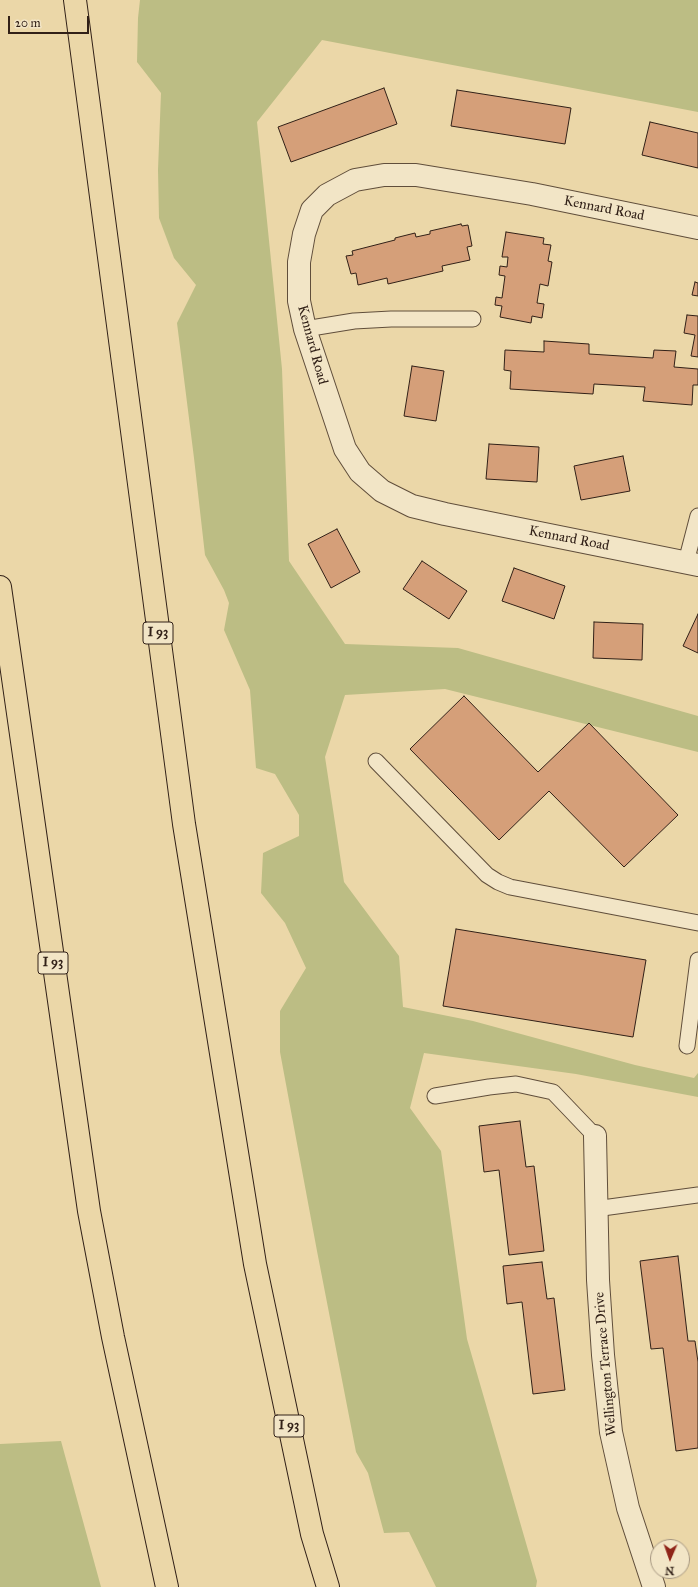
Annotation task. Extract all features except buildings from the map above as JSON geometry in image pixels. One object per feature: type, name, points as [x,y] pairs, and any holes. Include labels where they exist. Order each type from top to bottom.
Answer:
[{"type":"highway","name":"I 93","points":[[75,0],[185,832],[255,1264],[312,1534],[328,1587]]},
{"type":"highway","name":"I 93","points":[[0,587],[89,1211],[113,1337],[167,1587]]},
{"type":"street","name":"Kennard Road","points":[[692,563],[445,514],[412,506],[382,491],[360,472],[345,449],[305,329],[299,302],[299,262],[304,234],[312,210],[328,195],[355,180],[384,175],[416,175],[532,194],[698,228]]},
{"type":"street","name":"Wellington Terrace Drive","points":[[595,1136],[598,1280],[603,1356],[611,1432],[628,1508],[654,1587]]},
{"type":"lane","points":[[305,329],[354,321],[391,319],[472,319]]},
{"type":"lane","points":[[692,563],[698,516]]},
{"type":"lane","points":[[376,761],[487,875],[498,882],[510,887],[698,923]]},
{"type":"lane","points":[[687,1046],[698,960]]},
{"type":"lane","points":[[435,1096],[516,1084],[553,1092],[595,1136]]},
{"type":"lane","points":[[596,1209],[698,1195]]},
{"type":"green space","points":[[140,0],[698,0],[698,112],[322,40],[257,122],[282,369],[289,561],[345,644],[458,648],[698,716],[698,752],[445,689],[345,695],[325,757],[344,882],[399,956],[403,1007],[473,1021],[635,1065],[694,1078],[698,1073],[698,1097],[576,1074],[424,1053],[410,1108],[441,1151],[467,1339],[537,1581],[536,1587],[436,1587],[409,1532],[384,1533],[368,1473],[356,1452],[280,1052],[280,1011],[306,968],[285,923],[261,893],[263,853],[299,836],[299,815],[275,774],[256,768],[250,690],[224,630],[229,603],[224,590],[205,555],[177,323],[196,285],[174,258],[159,218],[158,170],[161,93],[137,62]]},
{"type":"green space","points":[[61,1441],[101,1587],[0,1587],[0,1444]]}]
